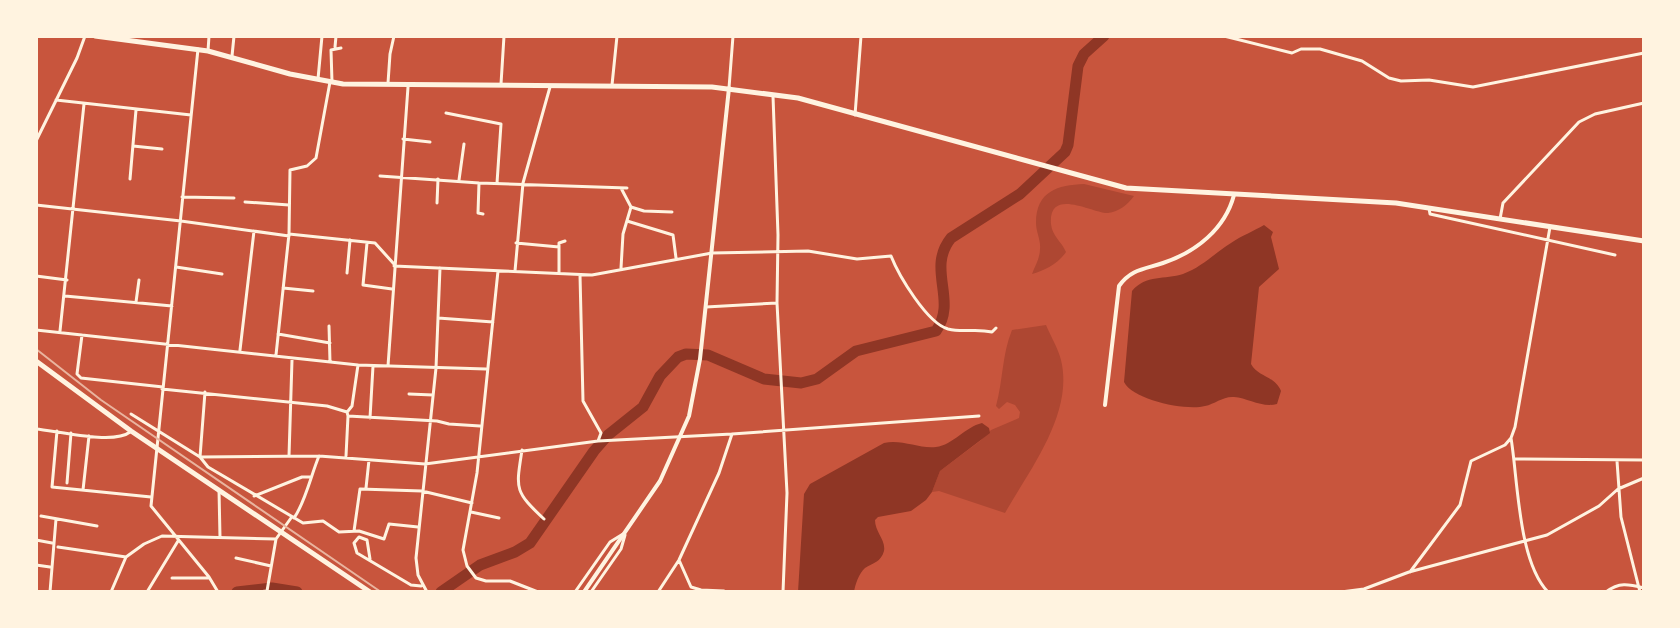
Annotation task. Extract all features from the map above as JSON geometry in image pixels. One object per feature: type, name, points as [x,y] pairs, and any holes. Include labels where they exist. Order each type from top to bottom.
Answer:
[{"type":"main road","points":[[95,36],[155,40],[331,82],[612,85],[729,88],[773,93],[1126,188],[1396,203],[1644,241]]},
{"type":"main road","points":[[36,361],[157,449],[370,592]]},
{"type":"street","points":[[36,141],[85,36]]},
{"type":"street","points":[[208,51],[209,36]]},
{"type":"street","points":[[232,56],[234,36]]},
{"type":"street","points":[[318,79],[322,36]]},
{"type":"street","points":[[276,356],[289,235],[290,170],[307,166],[316,158],[331,82],[331,50],[338,48],[336,36]]},
{"type":"street","points":[[388,84],[394,36]]},
{"type":"street","points":[[501,85],[504,36]]},
{"type":"street","points":[[612,85],[617,36]]},
{"type":"street","points":[[584,592],[660,481],[682,437],[694,396],[712,253],[733,36]]},
{"type":"street","points":[[855,115],[861,36]]},
{"type":"street","points":[[1224,36],[1292,53],[1301,49],[1320,49],[1362,61],[1389,78],[1401,81],[1429,80],[1473,87],[1644,53]]},
{"type":"street","points":[[198,49],[151,506],[217,591]]},
{"type":"street","points":[[388,366],[408,84]]},
{"type":"street","points":[[515,271],[523,183],[550,86]]},
{"type":"street","points":[[773,93],[777,303],[788,519],[783,592]]},
{"type":"street","points":[[56,100],[191,115]]},
{"type":"street","points":[[1500,219],[1503,203],[1570,129],[1595,114],[1644,103]]},
{"type":"street","points":[[60,332],[84,104]]},
{"type":"street","points":[[130,179],[136,110]]},
{"type":"street","points":[[446,113],[501,124],[497,183]]},
{"type":"street","points":[[403,139],[430,142]]},
{"type":"street","points":[[459,180],[464,144]]},
{"type":"street","points":[[133,146],[162,149]]},
{"type":"street","points":[[380,176],[627,188]]},
{"type":"street","points":[[437,203],[438,179]]},
{"type":"street","points":[[479,183],[478,213],[483,214]]},
{"type":"street","points":[[621,188],[631,207],[623,234],[621,269]]},
{"type":"street","points":[[1105,405],[1119,286],[1133,271],[1176,258],[1200,243],[1222,224],[1234,195]]},
{"type":"street","points":[[182,197],[234,198]]},
{"type":"street","points":[[245,202],[290,205]]},
{"type":"street","points":[[36,205],[375,243],[394,265],[440,268],[580,275],[712,253],[822,251],[857,259],[891,256],[900,278],[938,324],[960,332],[975,328],[992,332],[996,328]]},
{"type":"street","points":[[631,207],[672,212]]},
{"type":"street","points":[[1429,208],[1430,214],[1615,255]]},
{"type":"street","points":[[627,221],[673,235],[676,258]]},
{"type":"street","points":[[1409,572],[1460,505],[1471,461],[1505,445],[1511,438],[1550,227]]},
{"type":"street","points":[[240,352],[254,231]]},
{"type":"street","points":[[347,273],[350,240]]},
{"type":"street","points":[[559,274],[559,247],[561,241],[565,241]]},
{"type":"street","points":[[367,243],[363,285],[393,289]]},
{"type":"street","points":[[516,243],[559,247]]},
{"type":"street","points":[[176,267],[222,274]]},
{"type":"street","points":[[427,592],[416,569],[436,368],[440,268]]},
{"type":"street","points":[[498,271],[471,512],[463,550],[472,575],[481,580],[510,581],[538,592]]},
{"type":"street","points":[[580,275],[583,401],[601,433],[600,441]]},
{"type":"street","points":[[36,276],[67,280]]},
{"type":"street","points":[[136,302],[139,280]]},
{"type":"street","points":[[283,288],[313,291]]},
{"type":"street","points":[[65,296],[172,306]]},
{"type":"street","points":[[706,307],[777,303]]},
{"type":"street","points":[[438,318],[493,322]]},
{"type":"street","points":[[329,326],[330,362]]},
{"type":"street","points":[[36,330],[358,365],[486,369]]},
{"type":"street","points":[[278,334],[330,343]]},
{"type":"street","points":[[82,335],[77,374],[81,378],[291,401],[340,408],[348,414],[370,418],[480,426]]},
{"type":"street","points":[[289,456],[292,358]]},
{"type":"street","points":[[346,458],[348,414],[358,365]]},
{"type":"street","points":[[370,418],[373,366]]},
{"type":"street","points":[[200,457],[205,392]]},
{"type":"street","points":[[409,394],[433,395]]},
{"type":"street","points":[[131,414],[200,457],[208,467],[303,523],[323,521],[339,532],[354,531],[384,539],[389,524],[418,527]]},
{"type":"street","points":[[200,457],[319,456],[425,464],[600,441],[979,416]]},
{"type":"street","points":[[36,429],[121,437],[131,431]]},
{"type":"street","points":[[57,431],[52,487],[151,497]]},
{"type":"street","points":[[67,483],[71,433]]},
{"type":"street","points":[[658,592],[679,560],[719,473],[732,434]]},
{"type":"street","points":[[83,490],[89,436]]},
{"type":"street","points":[[1511,438],[1525,543],[1541,584],[1548,592]]},
{"type":"street","points":[[522,450],[518,489],[521,497],[544,519]]},
{"type":"street","points":[[258,592],[267,590],[276,539],[301,509],[319,456]]},
{"type":"street","points":[[1514,459],[1644,460]]},
{"type":"street","points":[[366,490],[369,460]]},
{"type":"street","points":[[1617,461],[1621,517],[1639,589]]},
{"type":"street","points":[[254,496],[302,477],[310,477]]},
{"type":"street","points":[[1341,592],[1364,589],[1409,572],[1547,535],[1599,506],[1618,489],[1644,478]]},
{"type":"street","points":[[354,531],[360,489],[422,491],[472,503]]},
{"type":"street","points":[[219,490],[220,537]]},
{"type":"street","points":[[471,512],[499,518]]},
{"type":"street","points":[[41,516],[97,526]]},
{"type":"street","points":[[50,592],[56,519]]},
{"type":"street","points":[[575,592],[610,542],[626,531]]},
{"type":"street","points":[[591,592],[621,549],[626,531]]},
{"type":"street","points":[[111,592],[126,557],[153,539],[174,535],[276,539]]},
{"type":"street","points":[[370,559],[367,540],[359,537],[355,540],[354,548],[370,559],[411,585],[423,586]]},
{"type":"street","points":[[36,540],[52,543]]},
{"type":"street","points":[[147,592],[178,541]]},
{"type":"street","points":[[58,547],[126,557]]},
{"type":"street","points":[[236,558],[271,566]]},
{"type":"street","points":[[679,560],[691,587],[724,591]]},
{"type":"street","points":[[36,565],[50,567]]},
{"type":"street","points":[[172,578],[209,577]]},
{"type":"street","points":[[1606,592],[1618,584],[1644,588]]},
{"type":"shaded area","points":[[1084,184],[1134,196],[1123,207],[1108,213],[1073,205],[1057,206],[1052,213],[1051,224],[1066,252],[1051,266],[1032,274],[1040,252],[1037,212],[1044,197],[1057,188]]},
{"type":"shaded area","points":[[1264,225],[1273,232],[1271,237],[1279,269],[1259,287],[1251,364],[1278,386],[1281,391],[1277,404],[1266,405],[1230,397],[1205,406],[1186,407],[1149,399],[1129,388],[1124,382],[1132,291],[1143,282],[1190,271],[1235,240]]},
{"type":"shaded area","points":[[1046,325],[1061,360],[1061,400],[1047,440],[1005,513],[939,491],[932,492],[940,471],[991,430],[1019,418],[1020,412],[1015,405],[1007,402],[999,409],[996,406],[1009,339],[1012,330]]},
{"type":"shaded area","points":[[982,423],[990,433],[940,471],[926,500],[911,511],[875,520],[883,543],[883,555],[863,570],[854,592],[798,592],[804,494],[810,484],[884,443],[942,446]]},
{"type":"waterway","points":[[441,592],[480,565],[530,543],[594,451],[608,435],[643,407],[660,376],[678,357],[686,354],[708,355],[764,379],[801,383],[817,379],[856,351],[936,331],[944,308],[941,273],[944,250],[951,238],[1020,194],[1065,152],[1078,66],[1084,54],[1104,36]]},
{"type":"waterway","points":[[237,592],[272,588],[297,592]]},
{"type":"railway","points":[[36,349],[101,400],[381,592]]}]
